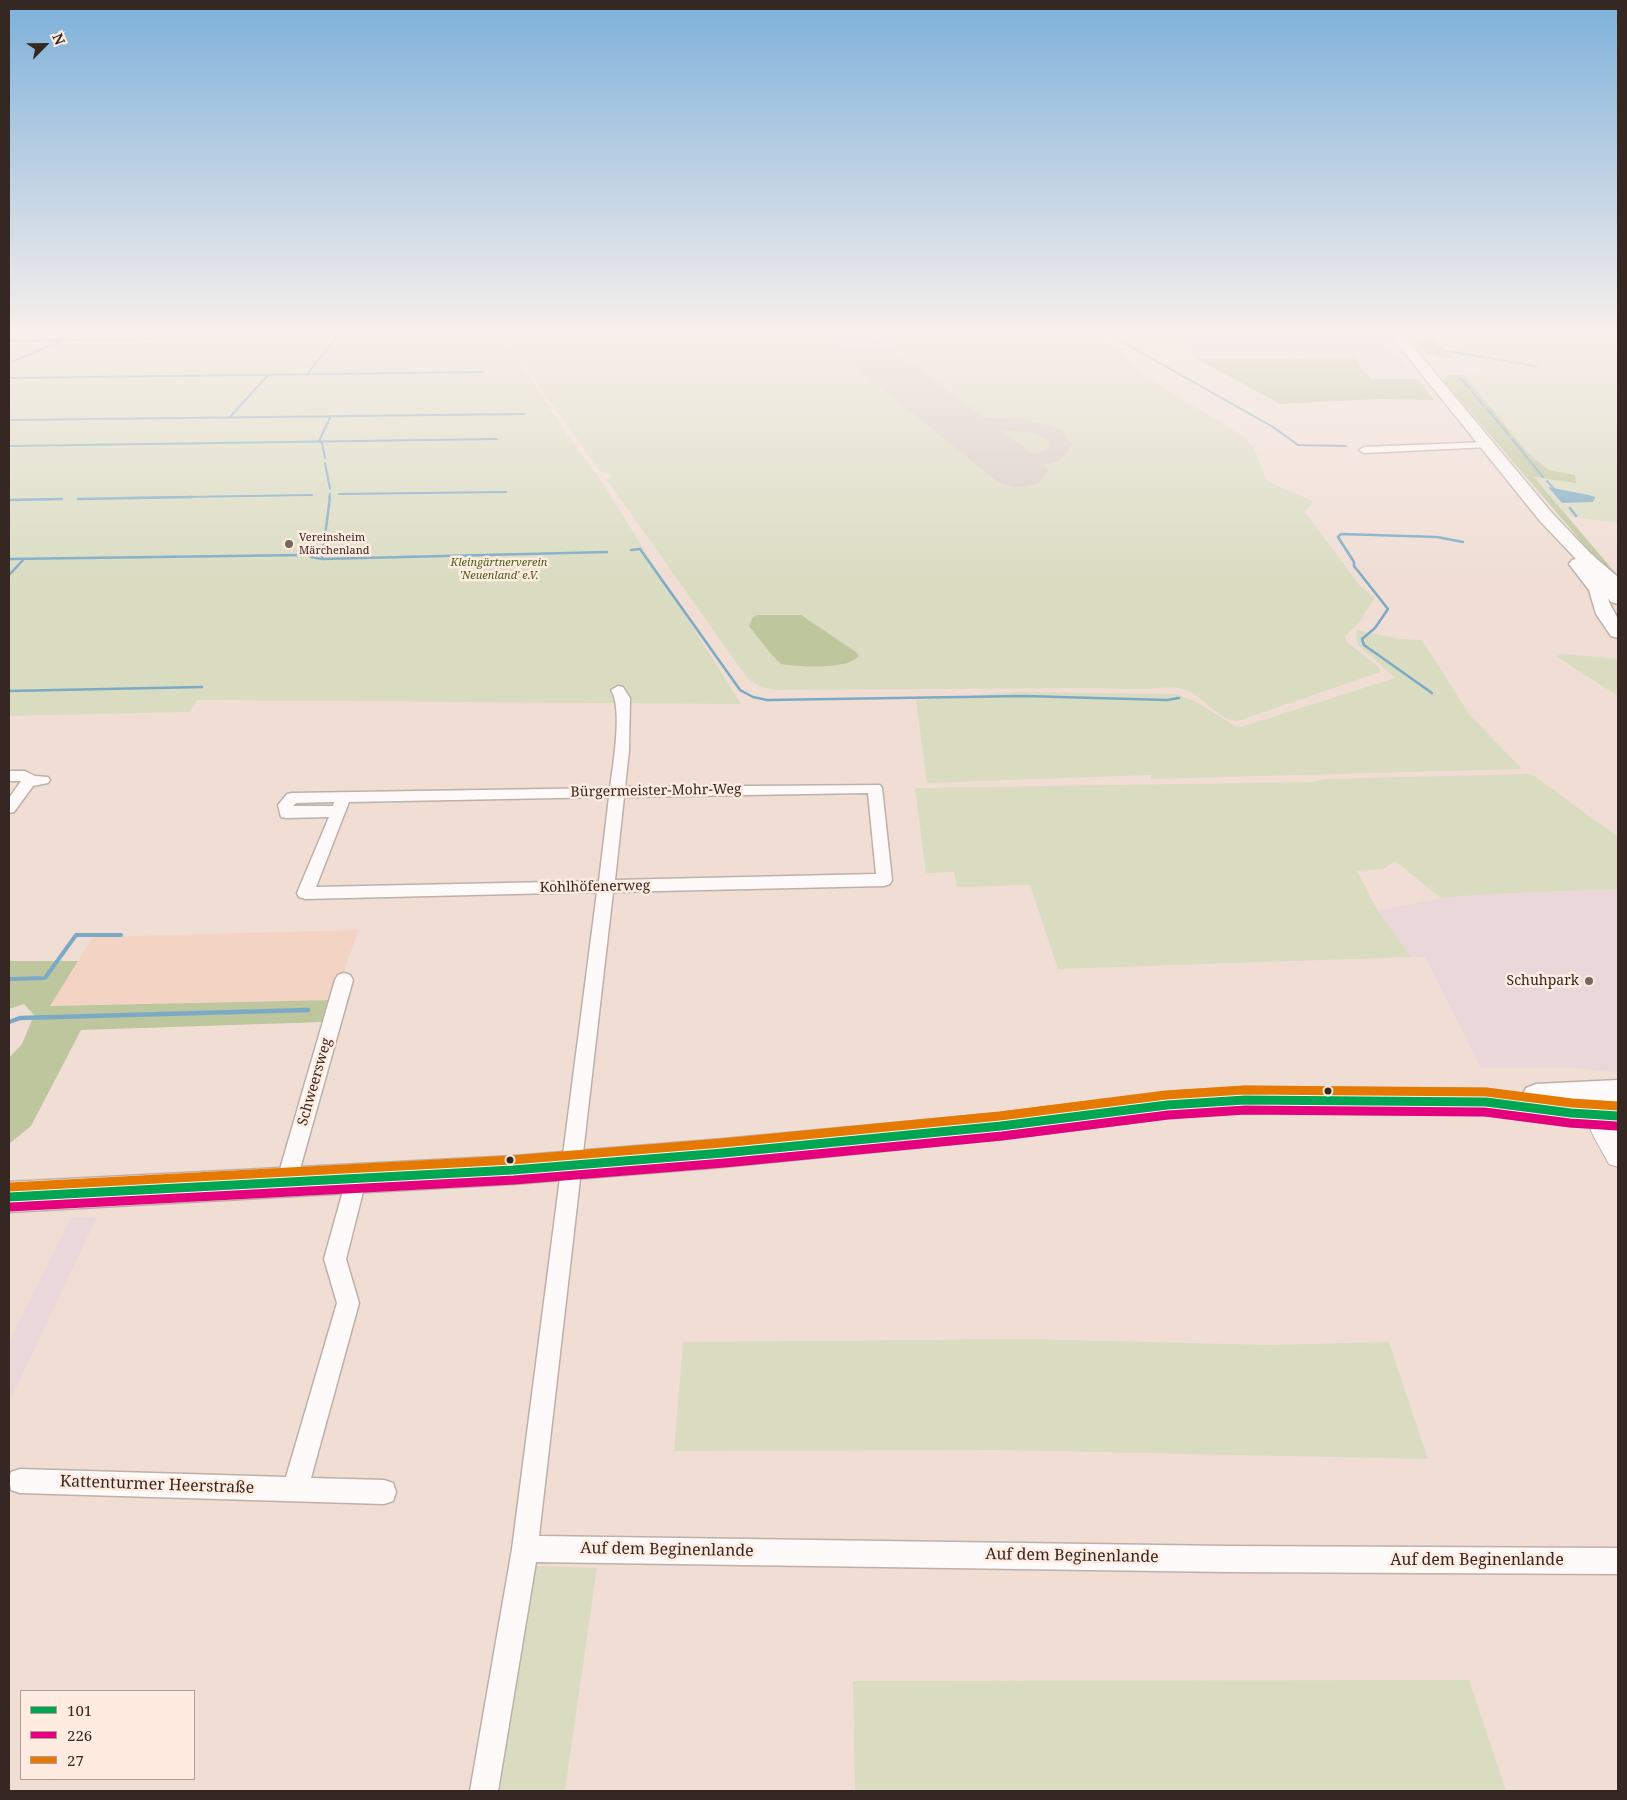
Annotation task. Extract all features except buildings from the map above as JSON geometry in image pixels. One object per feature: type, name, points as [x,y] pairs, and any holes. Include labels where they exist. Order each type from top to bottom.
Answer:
[{"type":"highway","points":[[1586,559],[1618,598]]},
{"type":"highway","points":[[1598,590],[1618,616]]},
{"type":"main road","points":[[1462,415],[1546,517],[1586,559],[1618,586]]},
{"type":"main road","points":[[1546,517],[1559,540],[1598,590],[1605,614],[1618,632]]},
{"type":"main road","points":[[9,1197],[356,1180],[573,1165],[723,1153],[992,1127],[1167,1105],[1279,1100],[1486,1102],[1610,1110]]},
{"type":"street","points":[[1364,450],[1487,445]]},
{"type":"street","points":[[484,1791],[525,1548],[573,1165],[622,751],[623,698],[618,690]]},
{"type":"street","points":[[9,776],[25,776],[36,781],[9,808]]},
{"type":"street","name":"Bürgermeister-Mohr-Weg","points":[[338,811],[286,813],[285,805],[292,798],[875,788],[884,880]]},
{"type":"street","points":[[338,811],[344,797]]},
{"type":"street","name":"Kohlhöfenerweg","points":[[338,811],[306,892],[884,880]]},
{"type":"street","name":"Schweersweg","points":[[286,1183],[344,980]]},
{"type":"street","points":[[1610,1110],[1618,1156]]},
{"type":"street","points":[[295,1490],[348,1303],[335,1260],[356,1180]]},
{"type":"street","name":"Kattenturmer Heerstraße","points":[[20,1481],[384,1492]]},
{"type":"street","name":"Auf dem Beginenlande","points":[[525,1548],[1237,1559],[1618,1561]]},
{"type":"shaded area","points":[[1618,889],[1618,1073],[1575,1068],[1481,1068],[1425,957],[1411,957],[1378,911],[1441,898],[1489,894]]},
{"type":"shaded area","points":[[359,930],[333,1000],[49,1006],[93,937]]},
{"type":"shaded area","points":[[97,1217],[9,1403],[9,1342],[71,1218]]},
{"type":"green space","name":"Kleingärtnerverein 'Neuenland' e.V.","points":[[9,415],[554,415],[596,473],[741,704],[197,700],[190,712],[9,716]]},
{"type":"green space","points":[[560,415],[1209,415],[1242,435],[1254,448],[1267,481],[1313,501],[1305,512],[1360,586],[1375,597],[1359,623],[1345,636],[1347,642],[1380,668],[1380,672],[1238,721],[1230,720],[1216,712],[1190,692],[1173,687],[1144,689],[776,690],[760,687],[748,679],[607,480],[611,477],[608,473],[601,472]]},
{"type":"green space","points":[[1473,415],[1497,415],[1528,453],[1549,470],[1575,475],[1576,483],[1534,477],[1618,578],[1610,575]]},
{"type":"green space","points":[[1497,415],[1618,415],[1618,523],[1567,516],[1533,476],[1576,482],[1575,475],[1549,470],[1528,453]]},
{"type":"green space","points":[[757,615],[801,615],[856,652],[859,656],[844,664],[799,666],[781,664],[749,626],[753,617]]},
{"type":"green space","points":[[1357,630],[1400,639],[1422,640],[1469,714],[1522,769],[1151,779],[1151,775],[927,783],[916,700],[1017,692],[1177,694],[1198,703],[1238,728],[1395,678],[1359,646],[1356,639]]},
{"type":"green space","points":[[1564,654],[1618,659],[1618,696],[1556,656]]},
{"type":"green space","points":[[1533,775],[1618,837],[1618,889],[1489,894],[1441,898],[1395,861],[1383,869],[1357,871],[1378,911],[1411,957],[1058,969],[1030,885],[957,887],[954,872],[926,873],[915,788],[1313,782],[1326,779]]},
{"type":"green space","points":[[9,961],[78,961],[50,1006],[333,1000],[324,1022],[81,1030],[31,1126],[9,1144],[9,1058],[22,1044],[34,1015],[24,1004],[9,1009]]},
{"type":"green space","points":[[1028,1339],[1269,1345],[1389,1342],[1428,1459],[1000,1450],[674,1451],[683,1342]]},
{"type":"green space","points":[[535,1566],[597,1568],[565,1791],[495,1791]]},
{"type":"green space","points":[[1469,1680],[1506,1791],[855,1791],[853,1681]]},
{"type":"water","points":[[1548,487],[1595,497],[1593,502],[1562,503]]},
{"type":"waterway","points":[[331,416],[438,415]]},
{"type":"waterway","points":[[1252,415],[1298,445],[1346,446]]},
{"type":"waterway","points":[[1492,415],[1509,435]]},
{"type":"waterway","points":[[9,420],[331,416]]},
{"type":"waterway","points":[[320,442],[331,416]]},
{"type":"waterway","points":[[320,442],[497,439]]},
{"type":"waterway","points":[[1512,439],[1543,477]]},
{"type":"waterway","points":[[9,446],[320,442]]},
{"type":"waterway","points":[[320,442],[322,443],[325,458]]},
{"type":"waterway","points":[[325,463],[330,489]]},
{"type":"waterway","points":[[1547,481],[1555,490]]},
{"type":"waterway","points":[[339,494],[506,492]]},
{"type":"waterway","points":[[329,498],[330,494]]},
{"type":"waterway","points":[[119,498],[312,495]]},
{"type":"waterway","points":[[78,499],[192,497]]},
{"type":"waterway","points":[[322,559],[330,497]]},
{"type":"waterway","points":[[9,500],[62,499]]},
{"type":"waterway","points":[[1570,508],[1576,516]]},
{"type":"waterway","points":[[1432,693],[1364,645],[1362,639],[1375,628],[1388,609],[1354,566],[1354,562],[1338,537],[1341,534],[1437,537],[1463,542]]},
{"type":"waterway","points":[[631,550],[640,549],[740,690],[753,697],[767,700],[1024,696],[1167,700],[1179,698]]},
{"type":"waterway","points":[[322,559],[607,552]]},
{"type":"waterway","points":[[9,559],[303,555]]},
{"type":"waterway","points":[[311,557],[322,559]]},
{"type":"waterway","points":[[9,575],[24,559]]},
{"type":"waterway","points":[[9,691],[202,687]]},
{"type":"waterway","points":[[9,979],[45,978],[76,935],[121,935]]},
{"type":"waterway","points":[[9,1022],[20,1018],[308,1010]]},
{"type":"taxiway","points":[[948,415],[968,423],[1021,426],[1046,431],[1055,437],[1061,445],[1056,452],[1048,457],[1039,459],[1007,455],[990,448]]},
{"type":"runway","points":[[947,415],[1019,471]]},
{"type":"transit line","name":"27","points":[[9,1187],[512,1160],[722,1143],[1000,1116],[1166,1095],[1244,1090],[1486,1092],[1572,1103],[1618,1106]]},
{"type":"transit line","name":"101","points":[[9,1197],[513,1170],[723,1153],[1001,1126],[1167,1105],[1245,1100],[1486,1102],[1571,1113],[1618,1116]]},
{"type":"transit line","name":"226","points":[[10,1207],[514,1180],[724,1163],[1002,1136],[1168,1115],[1245,1110],[1485,1112],[1570,1123],[1617,1126]]},
{"type":"place","name":"Vereinsheim Märchenland","points":[[289,544]]},
{"type":"place","name":"Schuhpark","points":[[1589,981]]}]
